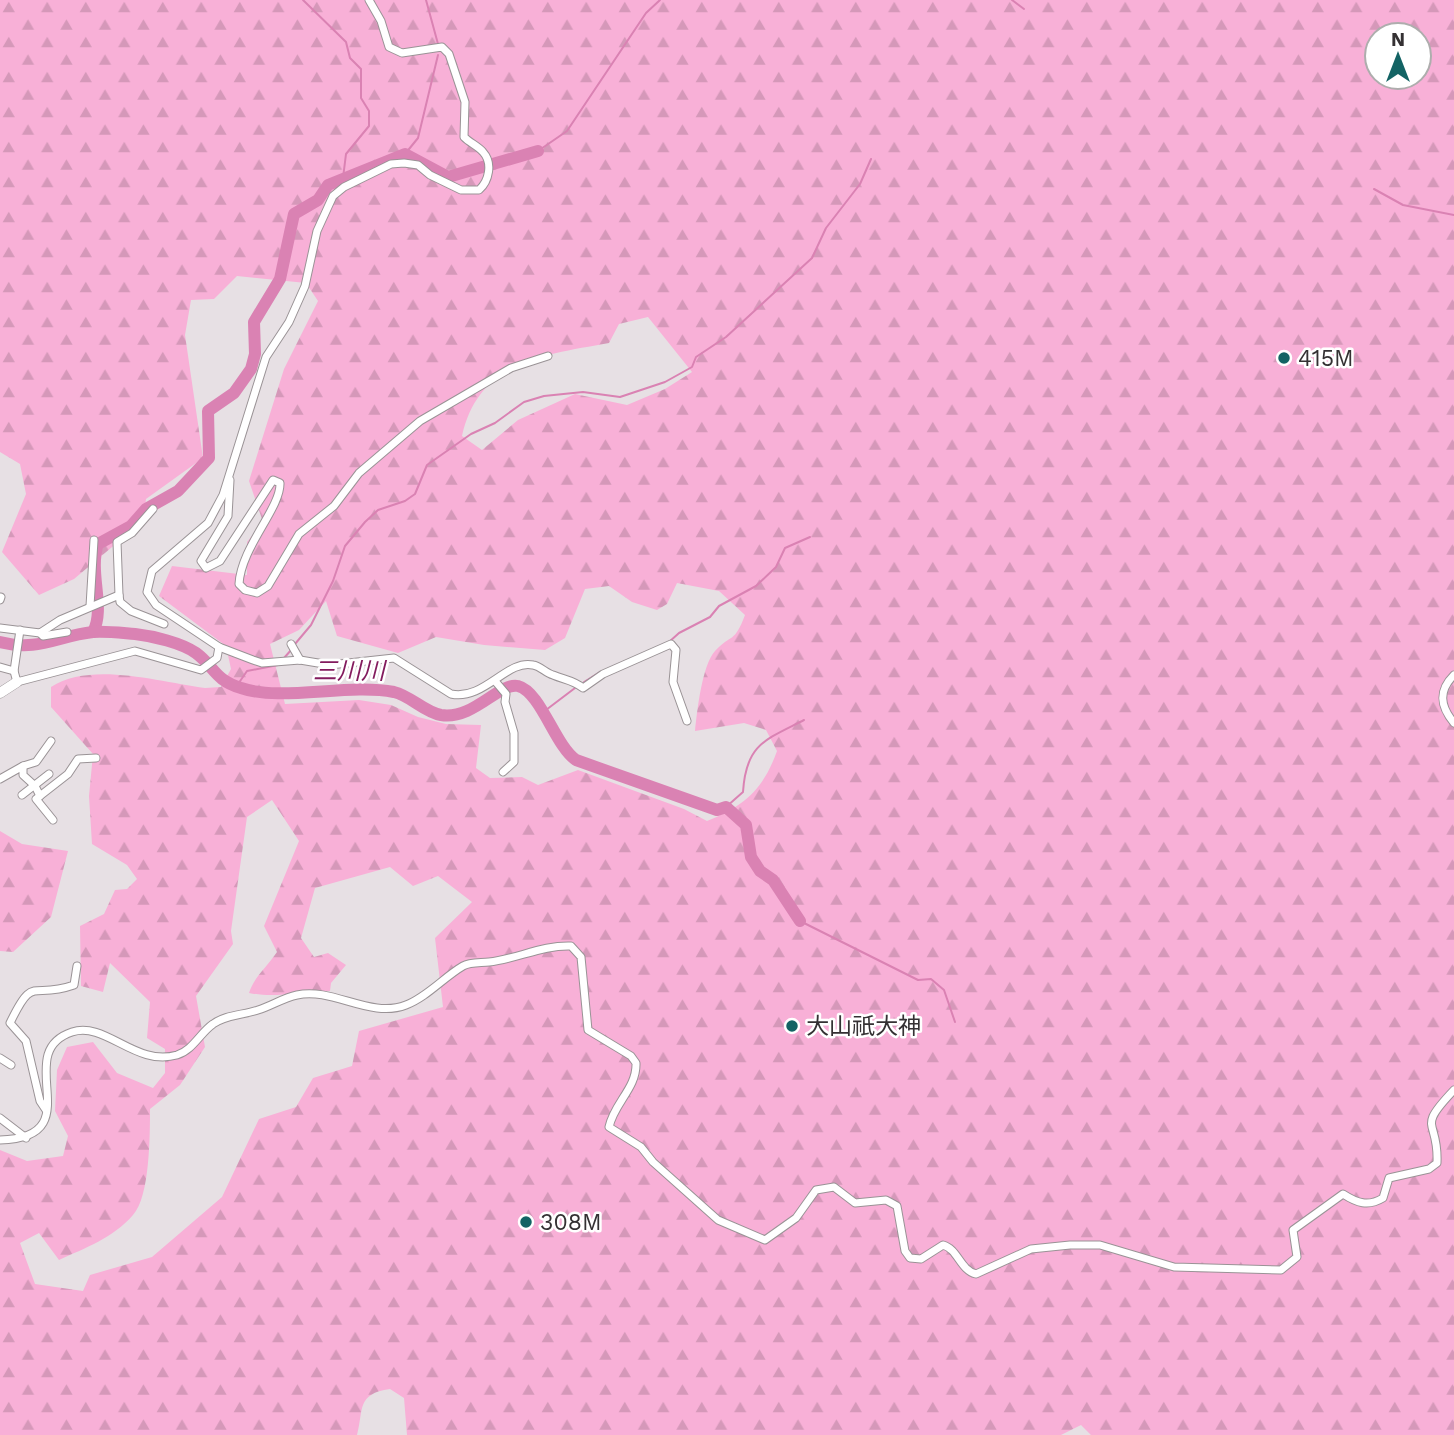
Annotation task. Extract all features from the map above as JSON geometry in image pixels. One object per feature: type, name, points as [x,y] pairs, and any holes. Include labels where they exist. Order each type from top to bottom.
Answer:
[{"type":"street","points":[[369,0],[381,21],[389,47],[402,53],[442,47],[450,54],[465,102],[464,137],[483,151],[486,158],[489,171],[485,185],[472,192],[430,175],[418,165],[391,164],[344,187],[333,196],[314,238],[305,286],[289,322],[266,357],[229,479],[208,523],[186,546],[163,561],[148,581],[147,592],[156,605],[219,647],[262,663],[300,660],[330,665],[394,658],[451,695],[458,696],[476,692],[497,682],[515,668],[533,665],[552,675],[574,680],[583,688],[614,668],[671,644],[676,650],[673,682],[687,721]]},
{"type":"street","points":[[229,479],[228,516],[203,554],[201,565],[206,568],[220,561],[273,480],[280,484],[276,500],[241,567],[239,584],[245,590],[257,593],[268,586],[299,534],[334,506],[359,473],[420,421],[511,368],[548,356]]},
{"type":"street","points":[[153,509],[132,533],[117,542],[120,603],[131,611],[163,624]]},
{"type":"street","points":[[91,606],[94,540]]},
{"type":"street","points":[[0,628],[19,634],[40,633],[91,606],[120,595]]},
{"type":"street","points":[[40,633],[43,636],[67,632]]},
{"type":"street","points":[[17,682],[14,671],[19,634]]},
{"type":"street","points":[[0,693],[17,682],[135,650],[201,670],[212,663],[219,647]]},
{"type":"street","points":[[293,648],[300,660]]},
{"type":"street","points":[[0,667],[14,671]]},
{"type":"street","points":[[1454,675],[1442,692],[1441,702],[1454,723]]},
{"type":"street","points":[[497,682],[506,694],[505,702],[514,733],[514,762],[503,772]]},
{"type":"street","points":[[0,779],[23,765],[36,762],[51,741]]},
{"type":"street","points":[[53,820],[36,799],[68,774],[76,760],[96,758]]},
{"type":"street","points":[[23,765],[23,775],[34,784],[40,796]]},
{"type":"street","points":[[22,795],[49,774]]},
{"type":"street","points":[[0,1140],[26,1139],[41,1128],[47,1110],[47,1056],[57,1041],[72,1032],[90,1030],[126,1048],[152,1057],[178,1055],[223,1019],[259,1010],[297,995],[311,994],[373,1008],[404,1006],[466,964],[521,957],[553,945],[571,946],[581,957],[588,1030],[631,1056],[636,1063],[632,1083],[609,1126],[641,1147],[653,1162],[718,1220],[765,1240],[796,1218],[816,1190],[834,1187],[855,1203],[886,1199],[897,1206],[905,1251],[911,1258],[921,1259],[943,1245],[950,1247],[970,1273],[976,1274],[1031,1250],[1080,1245],[1100,1245],[1174,1267],[1281,1270],[1297,1257],[1293,1230],[1318,1210],[1343,1194],[1354,1201],[1374,1204],[1383,1198],[1389,1178],[1429,1169],[1437,1163],[1438,1149],[1430,1124],[1433,1112],[1454,1090]]},
{"type":"street","points":[[47,1110],[40,1101],[26,1041],[10,1023],[24,995],[33,990],[49,991],[74,985],[77,966]]},
{"type":"street","points":[[0,1058],[11,1065]]},
{"type":"street","points":[[0,1118],[26,1139]]},
{"type":"green space","points":[[0,0],[1454,0],[1454,1435],[1091,1435],[1081,1425],[1061,1435],[407,1435],[404,1398],[390,1389],[379,1391],[366,1399],[357,1435],[0,1435],[0,1150],[27,1161],[63,1156],[68,1136],[55,1111],[57,1070],[67,1047],[93,1042],[117,1073],[153,1088],[165,1073],[165,1049],[147,1038],[150,1002],[110,963],[103,992],[81,986],[80,926],[104,914],[115,890],[127,889],[137,879],[127,865],[92,844],[89,796],[93,754],[51,707],[51,687],[67,679],[105,674],[205,688],[221,687],[231,669],[226,646],[159,596],[172,566],[247,575],[247,542],[263,522],[249,481],[284,369],[318,301],[306,283],[237,276],[214,299],[191,300],[185,335],[203,458],[146,499],[143,521],[74,579],[39,595],[2,552],[26,494],[20,464],[0,452]],"holes":[[[648,317],[692,372],[665,389],[627,405],[575,394],[518,420],[482,450],[462,436],[471,411],[483,391],[499,376],[517,365],[538,358],[609,343],[619,324]],[[677,583],[719,591],[745,615],[735,634],[710,658],[701,689],[695,731],[744,723],[766,730],[777,751],[765,776],[751,795],[732,809],[707,821],[684,809],[578,770],[538,785],[522,777],[490,778],[476,768],[481,725],[446,724],[418,717],[391,705],[359,700],[285,704],[270,644],[299,630],[326,601],[337,636],[398,653],[436,637],[484,645],[545,650],[565,638],[585,589],[609,586],[632,602],[657,610],[667,604]],[[272,800],[299,841],[264,926],[277,952],[257,977],[249,993],[270,995],[330,991],[331,983],[346,965],[328,953],[314,957],[301,938],[315,888],[390,867],[413,886],[438,876],[472,902],[435,938],[443,1007],[359,1031],[352,1066],[313,1078],[296,1107],[259,1119],[222,1197],[152,1257],[90,1275],[83,1291],[35,1284],[20,1243],[39,1233],[59,1260],[108,1236],[125,1223],[139,1206],[148,1165],[150,1109],[180,1085],[205,1047],[196,996],[233,944],[231,931],[247,817]]]},
{"type":"green space","points":[[0,831],[22,844],[68,851],[51,917],[13,952],[0,951]]},
{"type":"waterway","points":[[303,0],[346,42],[350,58],[361,69],[361,98],[369,111],[369,126],[346,154],[343,178]]},
{"type":"waterway","points":[[426,0],[438,44]]},
{"type":"waterway","points":[[538,151],[567,131],[646,13],[660,0]]},
{"type":"waterway","points":[[1012,0],[1024,9]]},
{"type":"waterway","points":[[405,154],[418,138],[438,55]]},
{"type":"waterway","points":[[93,632],[98,612],[95,566],[98,544],[131,526],[146,509],[178,491],[209,458],[208,411],[234,393],[251,369],[255,354],[254,322],[280,279],[294,214],[318,200],[328,185],[405,154],[448,177],[538,151]]},
{"type":"waterway","points":[[295,644],[311,625],[333,581],[345,546],[378,510],[405,501],[415,494],[427,465],[524,402],[544,396],[583,392],[620,397],[665,382],[692,367],[696,357],[726,337],[812,258],[826,228],[860,184],[871,159]]},
{"type":"waterway","points":[[1374,189],[1403,205],[1454,215]]},
{"type":"waterway","points":[[669,642],[679,633],[710,617],[719,606],[756,586],[776,567],[785,548],[810,537]]},
{"type":"waterway","name":"三川川","points":[[0,642],[13,645],[37,644],[93,632],[142,635],[167,640],[190,649],[225,681],[241,688],[275,693],[356,690],[394,692],[441,715],[464,712],[511,686],[518,686],[534,698],[561,743],[576,760],[717,810],[726,807],[746,825],[751,857],[760,871],[773,880],[800,921]]},
{"type":"waterway","points":[[284,658],[292,649]]},
{"type":"waterway","points":[[236,687],[247,671],[278,665]]},
{"type":"waterway","points":[[584,682],[600,672]]},
{"type":"waterway","points":[[542,713],[575,688]]},
{"type":"waterway","points":[[726,807],[743,792],[748,763],[753,753],[768,739],[804,720]]},
{"type":"waterway","points":[[800,921],[918,980],[931,979],[944,990],[955,1022]]},
{"type":"place","name":"415M","points":[[1284,358]]},
{"type":"place","name":"大山祇大神","points":[[792,1026]]},
{"type":"place","name":"308M","points":[[526,1222]]}]
